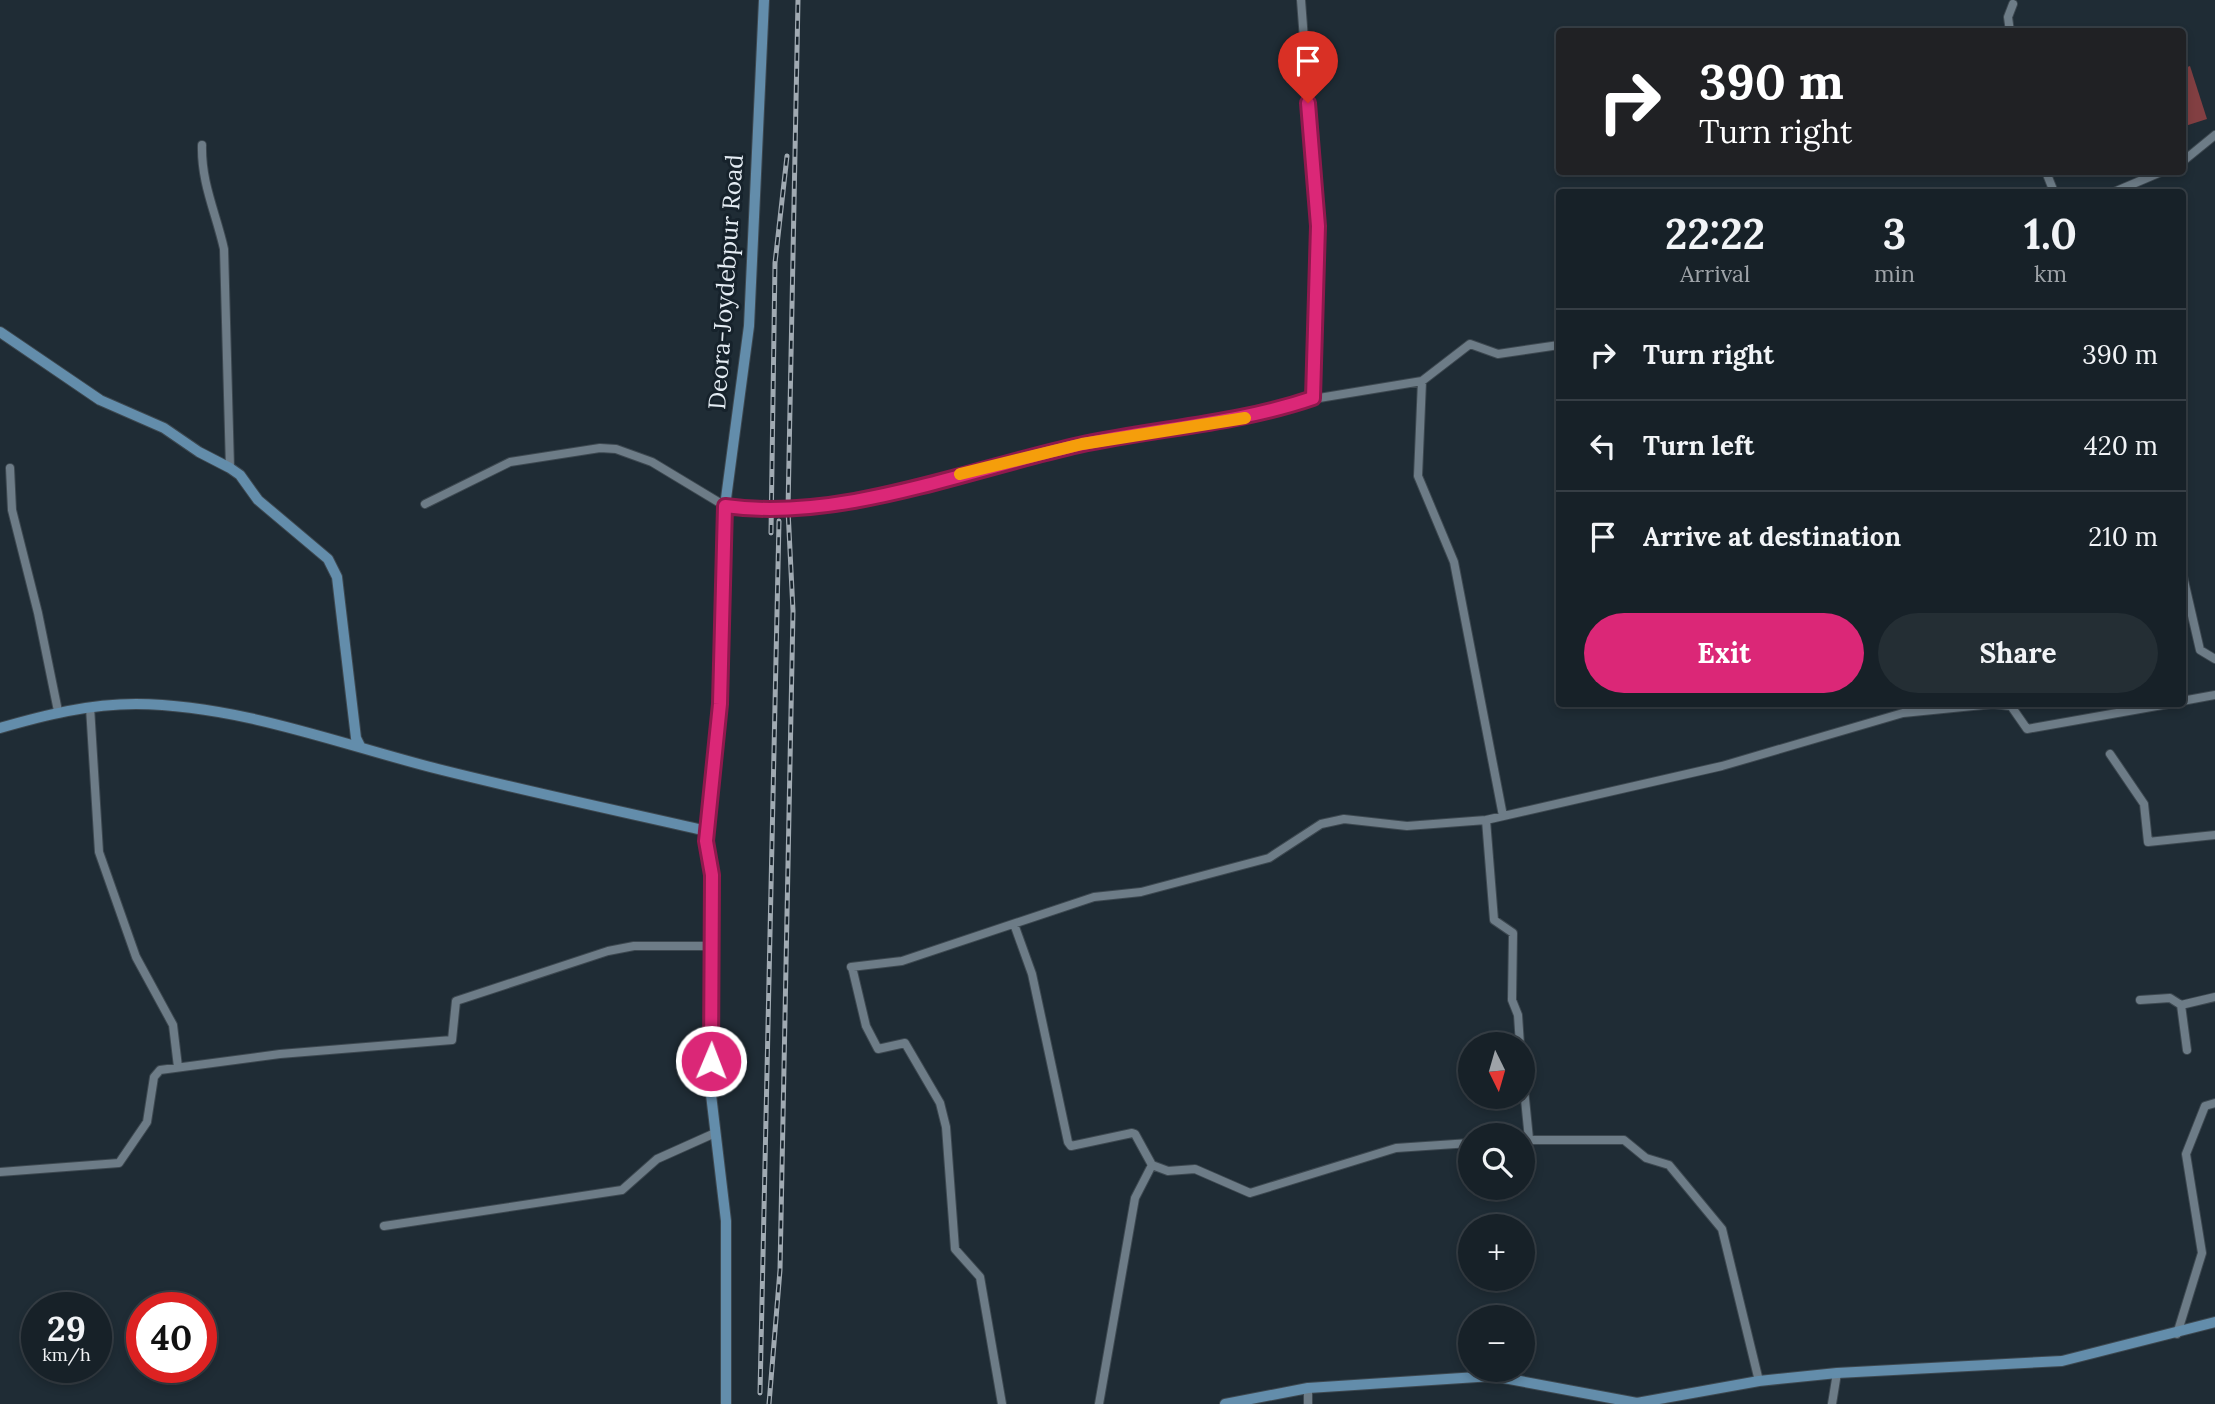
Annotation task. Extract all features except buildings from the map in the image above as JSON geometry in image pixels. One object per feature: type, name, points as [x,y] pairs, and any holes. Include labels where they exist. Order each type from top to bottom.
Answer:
[{"type":"street","name":"Deora-Joydebpur Road","points":[[726,1404],[726,1221],[710,1086],[712,875],[707,831],[720,704],[725,506],[749,326],[764,0]]},
{"type":"street","points":[[1301,0],[1318,226],[1313,398]]},
{"type":"street","points":[[2009,28],[2008,17],[2013,4]]},
{"type":"street","points":[[2186,159],[2215,135]]},
{"type":"street","points":[[202,145],[204,178],[214,221],[224,248],[230,468]]},
{"type":"street","points":[[2121,189],[2154,175]]},
{"type":"street","points":[[0,332],[100,400],[164,428],[199,452],[230,468],[240,475],[258,500],[316,547],[335,570],[356,738],[360,746]]},
{"type":"street","points":[[425,504],[510,462],[600,448],[616,449],[652,462],[725,506],[788,510],[896,492],[1082,444],[1268,414],[1313,398],[1422,381],[1470,344],[1498,354],[1556,345]]},
{"type":"street","points":[[1422,381],[1418,476],[1454,562],[1503,816]]},
{"type":"street","points":[[10,468],[12,510],[38,613],[58,711]]},
{"type":"street","points":[[2186,589],[2200,650],[2215,659]]},
{"type":"street","points":[[2186,700],[2215,695]]},
{"type":"street","points":[[0,728],[58,711],[90,707],[135,704],[175,707],[360,746],[442,770],[707,831]]},
{"type":"street","points":[[90,707],[99,852],[136,957],[173,1025],[177,1067]]},
{"type":"street","points":[[1002,1404],[980,1277],[955,1249],[946,1127],[940,1103],[905,1043],[878,1049],[866,1026],[852,967],[902,961],[1094,897],[1141,892],[1269,858],[1321,824],[1333,821],[1344,819],[1407,827],[1486,820],[1722,766],[1903,713],[1963,707]]},
{"type":"street","points":[[2012,707],[2027,729],[2151,707]]},
{"type":"street","points":[[2110,754],[2144,804],[2148,842],[2215,835]]},
{"type":"street","points":[[1486,820],[1494,920],[1513,933],[1512,1000],[1518,1015],[1519,1032]]},
{"type":"street","points":[[1014,925],[1032,974],[1068,1142],[1075,1147],[1132,1133],[1152,1166],[1168,1171],[1195,1170],[1250,1193],[1396,1148],[1458,1144]]},
{"type":"street","points":[[0,1171],[119,1163],[147,1122],[156,1072],[280,1054],[452,1040],[456,1001],[608,951],[634,946],[712,946]]},
{"type":"street","points":[[2140,1000],[2170,998],[2181,1005],[2215,998]]},
{"type":"street","points":[[2181,1005],[2187,1050]]},
{"type":"street","points":[[2177,1334],[2203,1246],[2196,1226],[2186,1154],[2205,1106],[2215,1103]]},
{"type":"street","points":[[384,1226],[622,1190],[657,1159],[715,1133]]},
{"type":"street","points":[[1535,1140],[1621,1139],[1646,1158],[1669,1166],[1722,1229],[1759,1381]]},
{"type":"street","points":[[1098,1404],[1135,1198],[1152,1166]]},
{"type":"street","points":[[1225,1404],[1308,1388],[1493,1376],[1637,1402],[1759,1381],[1837,1373],[2062,1361],[2177,1334],[2215,1322]]},
{"type":"street","points":[[1832,1404],[1837,1373]]},
{"type":"street","points":[[1308,1388],[1308,1404]]},
{"type":"shaded area","points":[[2190,66],[2207,119],[2186,126],[2186,68]]},
{"type":"railway","points":[[769,1404],[780,1270],[793,611],[788,510],[798,0]]},
{"type":"railway","points":[[771,533],[775,263],[787,156]]},
{"type":"railway","points":[[760,1393],[779,521]]},
{"type":"slow traffic","points":[[960,474],[1082,444],[1245,418]]},
{"type":"route","points":[[711,1061],[712,875],[706,841],[720,704],[725,506],[788,510],[896,492],[1082,444],[1268,414],[1313,398],[1318,226],[1308,103]]}]
